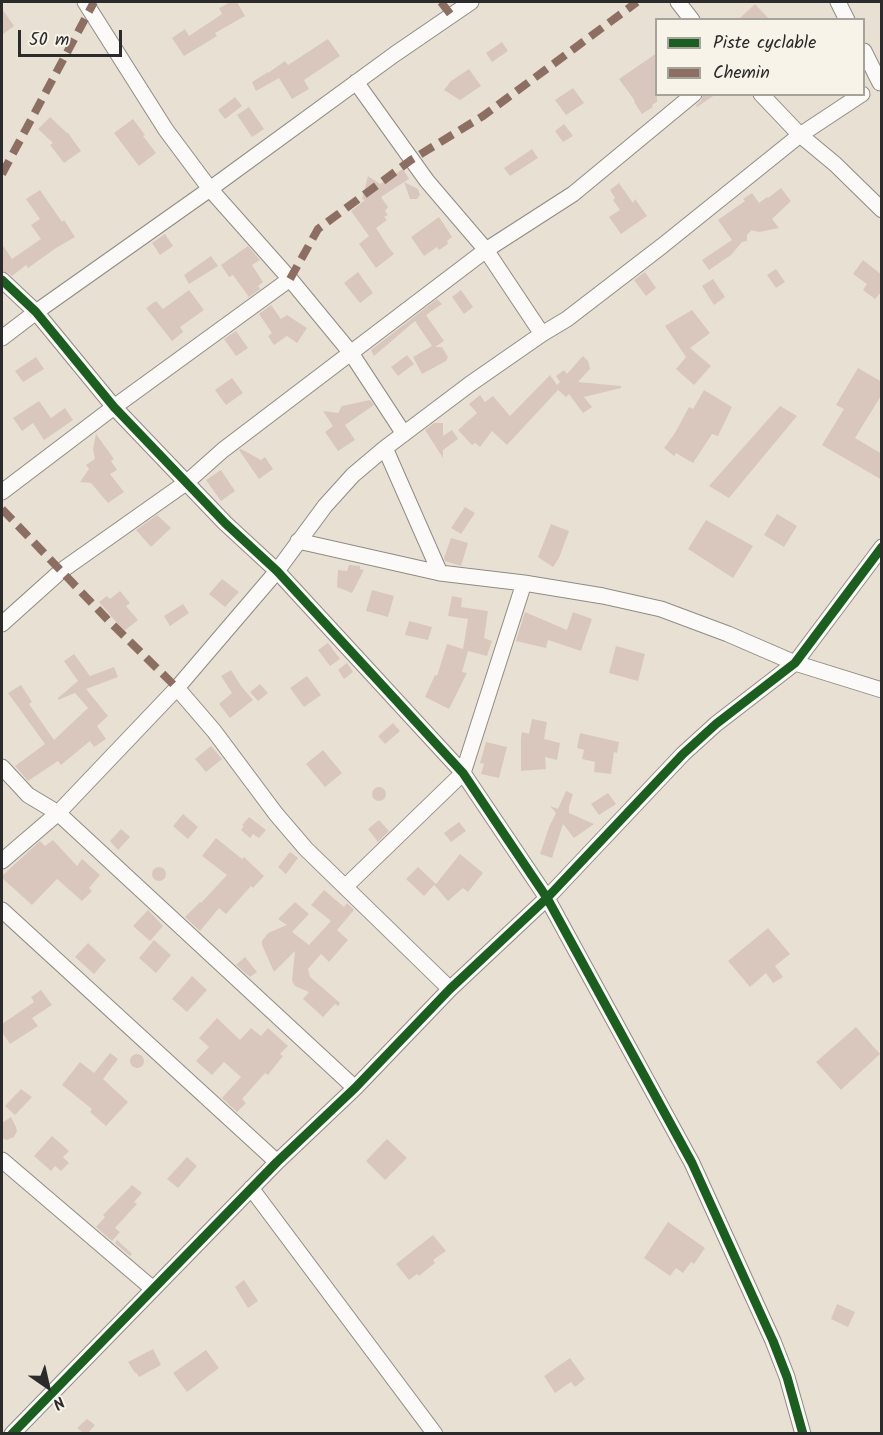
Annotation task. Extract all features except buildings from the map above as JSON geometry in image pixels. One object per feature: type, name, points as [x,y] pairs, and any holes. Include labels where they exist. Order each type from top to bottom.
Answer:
[{"type":"street","points":[[85,2],[166,130],[210,189],[290,279],[351,353],[404,434]]},
{"type":"street","points":[[2,338],[356,82],[471,2]]},
{"type":"street","points":[[678,2],[690,18]]},
{"type":"street","points":[[838,2],[846,18]]},
{"type":"street","points":[[865,53],[881,82],[865,93]]},
{"type":"street","points":[[356,82],[427,181],[486,250],[542,334]]},
{"type":"street","points":[[2,624],[61,571],[187,482],[223,450],[486,250],[573,194],[692,96]]},
{"type":"street","points":[[763,96],[800,135],[882,210]]},
{"type":"street","points":[[2,861],[58,813],[177,688],[277,571],[325,506],[353,475],[470,384],[577,312],[800,135],[860,96]]},
{"type":"street","points":[[2,492],[290,279]]},
{"type":"street","points":[[2,280],[36,312],[114,407],[225,523],[277,571],[463,773],[547,898],[692,1163],[773,1341],[787,1377],[803,1434]]},
{"type":"street","points":[[385,448],[440,573]]},
{"type":"street","points":[[298,541],[440,573],[524,583],[603,596],[661,609],[728,634],[795,663],[882,690]]},
{"type":"street","points":[[12,1434],[277,1162],[355,1088],[450,989],[547,898],[683,754],[716,724],[795,663],[882,547]]},
{"type":"street","points":[[345,887],[463,773],[524,583]]},
{"type":"street","points":[[177,688],[214,731],[276,814],[306,849],[450,989]]},
{"type":"street","points":[[2,766],[28,795],[58,813],[355,1088]]},
{"type":"street","points":[[2,910],[277,1162]]},
{"type":"street","points":[[2,1160],[153,1289]]},
{"type":"street","points":[[252,1188],[435,1434]]},
{"type":"marked path","points":[[2,174],[94,2]]},
{"type":"marked path","points":[[441,2],[451,15]]},
{"type":"marked path","points":[[290,279],[318,229],[411,160],[483,116],[637,2]]},
{"type":"marked path","points":[[2,509],[108,620],[177,688]]},
{"type":"cycle path","points":[[2,280],[36,312],[114,407],[225,523],[277,571],[463,773],[547,898],[692,1163],[773,1341],[787,1377],[803,1434]]},
{"type":"cycle path","points":[[12,1434],[277,1162],[355,1088],[450,989],[547,898],[683,754],[716,724],[795,663],[882,547]]}]
